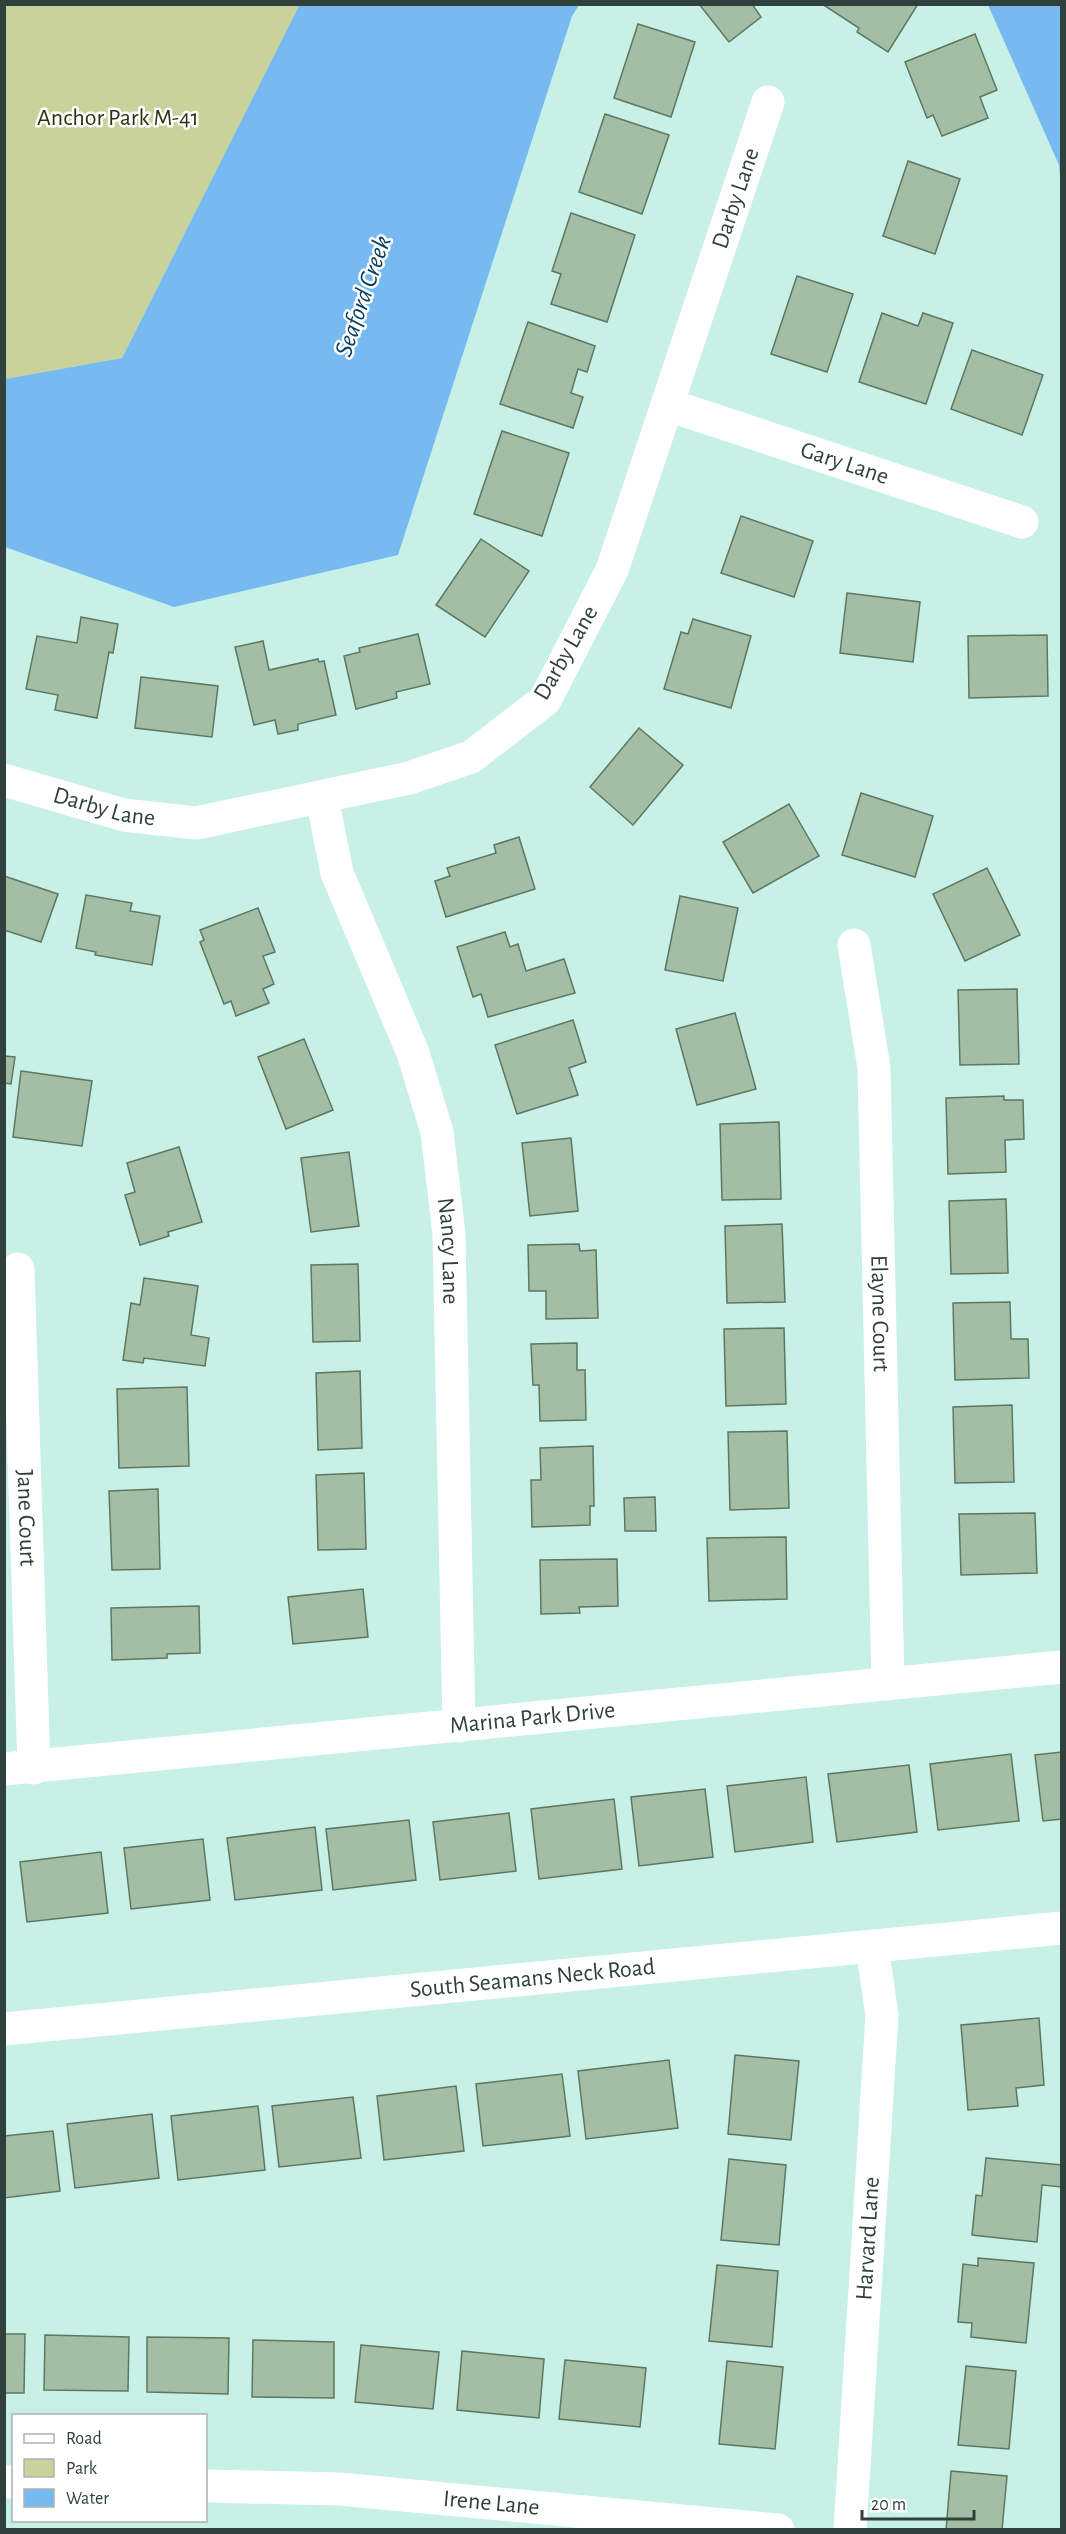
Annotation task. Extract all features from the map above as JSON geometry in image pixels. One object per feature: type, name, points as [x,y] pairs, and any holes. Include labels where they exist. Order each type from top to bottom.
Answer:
[{"type":"street","name":"Darby Lane","points":[[4,780],[124,814],[196,823],[410,778],[471,757],[545,700],[612,570],[768,102]]},
{"type":"street","name":"Gary Lane","points":[[668,405],[1022,522]]},
{"type":"street","name":"Nancy Lane","points":[[322,798],[337,873],[413,1053],[436,1132],[449,1234],[459,1726]]},
{"type":"street","name":"Elayne Court","points":[[854,945],[874,1068],[888,1684]]},
{"type":"street","name":"Jane Court","points":[[18,1269],[19,1768]]},
{"type":"street","name":"Marina Park Drive","points":[[19,1768],[1062,1667]]},
{"type":"street","name":"South Seamans Neck Road","points":[[4,2029],[1062,1928]]},
{"type":"street","name":"Harvard Lane","points":[[850,2529],[882,2014],[872,1947]]},
{"type":"street","name":"Irene Lane","points":[[207,2486],[339,2489],[778,2529]]},
{"type":"green space","name":"Anchor Park M-41","points":[[5,5],[300,5],[122,358],[5,379]]},
{"type":"water","name":"Seaford Creek","points":[[300,4],[579,5],[572,16],[398,555],[174,607],[5,547],[5,379],[122,358]]},
{"type":"water","points":[[988,5],[1061,5],[1061,188],[1059,165]]},
{"type":"building","points":[[699,4],[752,4],[761,17],[729,42]]},
{"type":"building","points":[[822,4],[918,4],[888,52],[857,32],[859,28]]},
{"type":"building","points":[[638,24],[695,42],[671,117],[614,98]]},
{"type":"building","points":[[975,34],[997,90],[980,97],[988,118],[942,136],[933,115],[927,118],[905,62]]},
{"type":"building","points":[[605,114],[669,135],[642,214],[579,192]]},
{"type":"building","points":[[908,161],[960,179],[935,254],[883,236]]},
{"type":"building","points":[[571,213],[635,235],[607,322],[551,304],[561,274],[552,271]]},
{"type":"building","points":[[797,276],[853,294],[827,372],[771,354]]},
{"type":"building","points":[[882,313],[918,326],[923,313],[953,323],[926,404],[859,382]]},
{"type":"building","points":[[528,322],[595,346],[587,372],[578,369],[571,393],[583,397],[573,428],[500,404]]},
{"type":"building","points":[[972,350],[1043,375],[1022,435],[951,409]]},
{"type":"building","points":[[502,431],[569,453],[542,536],[474,514]]},
{"type":"building","points":[[741,516],[813,541],[794,597],[721,573]]},
{"type":"building","points":[[481,539],[529,571],[485,637],[436,605]]},
{"type":"building","points":[[847,593],[920,602],[913,662],[840,653]]},
{"type":"building","points":[[81,617],[118,624],[113,653],[109,652],[97,718],[55,710],[58,695],[26,689],[37,636],[77,643]]},
{"type":"building","points":[[693,619],[751,636],[731,708],[664,689],[681,632],[688,634]]},
{"type":"building","points":[[418,634],[430,684],[396,692],[397,698],[356,709],[344,656],[360,652],[359,648]]},
{"type":"building","points":[[1047,635],[1048,696],[969,698],[968,636]]},
{"type":"building","points":[[263,641],[269,670],[318,659],[319,662],[324,661],[336,715],[298,724],[298,730],[278,734],[275,720],[254,725],[235,647]]},
{"type":"building","points":[[141,677],[218,686],[212,737],[135,728]]},
{"type":"building","points":[[639,728],[683,765],[633,825],[590,787]]},
{"type":"building","points":[[861,793],[933,816],[915,877],[842,855]]},
{"type":"building","points":[[789,804],[819,856],[753,893],[723,842]]},
{"type":"building","points":[[519,837],[535,889],[446,917],[435,881],[450,876],[447,868],[496,853],[494,845]]},
{"type":"building","points":[[987,868],[1020,935],[965,961],[933,894]]},
{"type":"building","points":[[4,876],[58,894],[41,942],[4,930]]},
{"type":"building","points":[[86,895],[132,903],[130,911],[160,916],[152,965],[95,955],[96,952],[76,948]]},
{"type":"building","points":[[680,896],[738,908],[723,981],[665,970]]},
{"type":"building","points":[[258,908],[275,952],[263,956],[274,984],[263,989],[269,1003],[236,1016],[231,1001],[224,1004],[200,942],[204,940],[200,930]]},
{"type":"building","points":[[505,932],[510,947],[518,944],[526,971],[564,959],[575,993],[488,1017],[481,994],[473,997],[457,947]]},
{"type":"building","points":[[1017,989],[1019,1064],[960,1065],[958,990]]},
{"type":"building","points":[[735,1013],[756,1089],[697,1105],[676,1029]]},
{"type":"building","points":[[573,1020],[586,1062],[569,1068],[578,1095],[517,1114],[495,1045]]},
{"type":"building","points":[[304,1039],[333,1110],[286,1129],[258,1057]]},
{"type":"building","points":[[4,1056],[15,1057],[11,1084],[4,1083]]},
{"type":"building","points":[[21,1071],[92,1081],[82,1146],[13,1137]]},
{"type":"building","points":[[1004,1096],[1004,1100],[1023,1100],[1024,1139],[1005,1140],[1006,1172],[948,1174],[946,1098]]},
{"type":"building","points":[[779,1122],[781,1199],[722,1200],[720,1124]]},
{"type":"building","points":[[571,1138],[578,1211],[530,1216],[522,1143]]},
{"type":"building","points":[[179,1147],[202,1222],[168,1232],[169,1236],[140,1245],[125,1195],[135,1192],[127,1163]]},
{"type":"building","points":[[349,1152],[359,1226],[311,1232],[301,1158]]},
{"type":"building","points":[[1006,1199],[1008,1273],[951,1274],[949,1201]]},
{"type":"building","points":[[782,1224],[785,1302],[727,1303],[725,1226]]},
{"type":"building","points":[[579,1244],[580,1251],[596,1250],[598,1318],[546,1319],[546,1291],[529,1291],[528,1245]]},
{"type":"building","points":[[358,1264],[360,1341],[313,1342],[311,1265]]},
{"type":"building","points":[[144,1278],[198,1286],[191,1335],[209,1338],[205,1366],[144,1358],[143,1363],[123,1360],[131,1303],[140,1305]]},
{"type":"building","points":[[1010,1302],[1011,1339],[1028,1339],[1029,1378],[955,1380],[953,1303]]},
{"type":"building","points":[[784,1328],[786,1404],[726,1406],[724,1329]]},
{"type":"building","points":[[577,1343],[577,1370],[585,1370],[586,1420],[540,1421],[539,1385],[533,1385],[531,1344]]},
{"type":"building","points":[[360,1371],[362,1448],[318,1450],[316,1373]]},
{"type":"building","points":[[187,1387],[189,1466],[119,1468],[117,1389]]},
{"type":"building","points":[[1012,1405],[1014,1482],[955,1483],[953,1407]]},
{"type":"building","points":[[787,1431],[789,1508],[730,1510],[728,1432]]},
{"type":"building","points":[[593,1446],[594,1506],[590,1506],[590,1525],[532,1527],[531,1480],[541,1480],[540,1448]]},
{"type":"building","points":[[364,1473],[366,1549],[318,1550],[316,1475]]},
{"type":"building","points":[[158,1489],[160,1569],[112,1570],[109,1491]]},
{"type":"building","points":[[655,1497],[656,1531],[625,1531],[624,1498]]},
{"type":"building","points":[[1035,1513],[1037,1573],[961,1575],[959,1514]]},
{"type":"building","points":[[786,1537],[787,1599],[709,1601],[707,1538]]},
{"type":"building","points":[[617,1559],[618,1606],[579,1607],[580,1613],[541,1614],[540,1560]]},
{"type":"building","points":[[363,1589],[368,1637],[293,1644],[288,1597]]},
{"type":"building","points":[[199,1606],[200,1653],[167,1654],[167,1658],[112,1660],[111,1608]]},
{"type":"building","points":[[1062,1752],[1062,1819],[1043,1821],[1035,1755]]},
{"type":"building","points":[[1011,1754],[1019,1821],[938,1830],[930,1764]]},
{"type":"building","points":[[909,1765],[917,1832],[837,1842],[828,1774]]},
{"type":"building","points":[[806,1777],[813,1842],[735,1852],[727,1786]]},
{"type":"building","points":[[705,1789],[713,1857],[639,1866],[631,1797]]},
{"type":"building","points":[[614,1799],[622,1869],[539,1879],[531,1809]]},
{"type":"building","points":[[509,1813],[516,1871],[440,1880],[433,1822]]},
{"type":"building","points":[[409,1820],[416,1880],[333,1890],[326,1829]]},
{"type":"building","points":[[315,1827],[322,1890],[235,1900],[227,1838]]},
{"type":"building","points":[[203,1839],[210,1900],[131,1909],[124,1848]]},
{"type":"building","points":[[101,1852],[108,1913],[27,1922],[20,1862]]},
{"type":"building","points":[[1039,2018],[1044,2085],[1016,2088],[1018,2106],[968,2110],[961,2025]]},
{"type":"building","points":[[735,2055],[799,2061],[791,2140],[728,2134]]},
{"type":"building","points":[[669,2060],[678,2128],[586,2139],[578,2071]]},
{"type":"building","points":[[562,2074],[570,2136],[483,2146],[476,2084]]},
{"type":"building","points":[[456,2086],[464,2151],[384,2160],[377,2096]]},
{"type":"building","points":[[353,2097],[361,2158],[279,2167],[272,2106]]},
{"type":"building","points":[[258,2106],[265,2170],[178,2180],[171,2116]]},
{"type":"building","points":[[152,2114],[159,2178],[75,2188],[67,2124]]},
{"type":"building","points":[[53,2131],[60,2191],[4,2198],[4,2136]]},
{"type":"building","points":[[986,2158],[1062,2165],[1062,2187],[1042,2185],[1037,2242],[972,2235],[976,2195],[982,2196]]},
{"type":"building","points":[[729,2159],[786,2165],[779,2245],[721,2240]]},
{"type":"building","points":[[978,2258],[1034,2263],[1026,2343],[971,2337],[972,2323],[958,2322],[963,2264],[978,2266]]},
{"type":"building","points":[[717,2265],[778,2271],[772,2347],[709,2341]]},
{"type":"building","points":[[4,2334],[25,2334],[24,2393],[4,2393]]},
{"type":"building","points":[[45,2335],[129,2337],[128,2391],[44,2390]]},
{"type":"building","points":[[147,2337],[229,2338],[228,2394],[147,2392]]},
{"type":"building","points":[[253,2340],[334,2342],[334,2398],[252,2397]]},
{"type":"building","points":[[361,2345],[439,2352],[433,2409],[355,2402]]},
{"type":"building","points":[[462,2351],[544,2359],[539,2418],[457,2410]]},
{"type":"building","points":[[565,2360],[646,2368],[640,2427],[559,2419]]},
{"type":"building","points":[[727,2361],[783,2367],[775,2449],[719,2444]]},
{"type":"building","points":[[966,2366],[1016,2371],[1009,2449],[958,2445]]},
{"type":"building","points":[[951,2471],[1007,2476],[1002,2530],[946,2530]]}]
